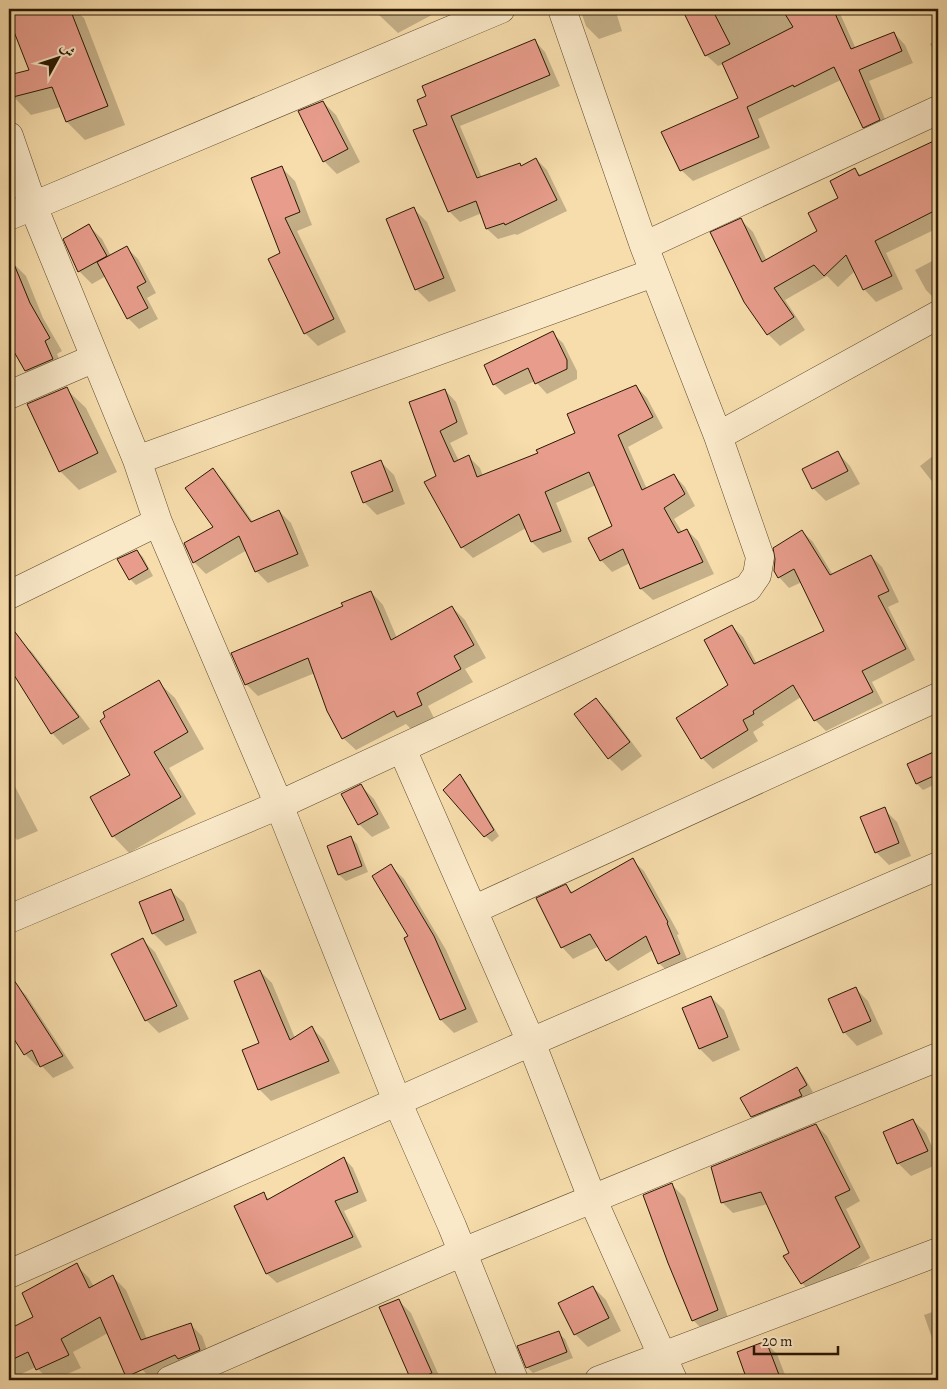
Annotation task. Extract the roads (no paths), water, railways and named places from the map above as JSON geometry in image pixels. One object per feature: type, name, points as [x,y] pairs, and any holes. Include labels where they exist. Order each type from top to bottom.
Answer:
[{"type":"street","points":[[21,211],[501,9]]},
{"type":"street","points":[[9,919],[279,805],[402,749],[748,588],[758,574],[760,557],[718,436],[653,273],[562,9]]},
{"type":"street","points":[[644,246],[938,110]]},
{"type":"street","points":[[9,136],[21,211],[95,358],[137,460],[158,522],[279,805],[397,1101],[462,1252],[514,1380]]},
{"type":"street","points":[[137,460],[653,273]]},
{"type":"street","points":[[718,436],[938,315]]},
{"type":"street","points":[[9,396],[95,358]]},
{"type":"street","points":[[9,595],[158,522]]},
{"type":"street","points":[[473,910],[938,697]]},
{"type":"street","points":[[402,749],[531,1042],[592,1198],[673,1380]]},
{"type":"street","points":[[9,1274],[531,1042],[938,866]]},
{"type":"street","points":[[174,1380],[462,1252],[938,1057]]},
{"type":"street","points":[[599,1380],[938,1252]]}]
